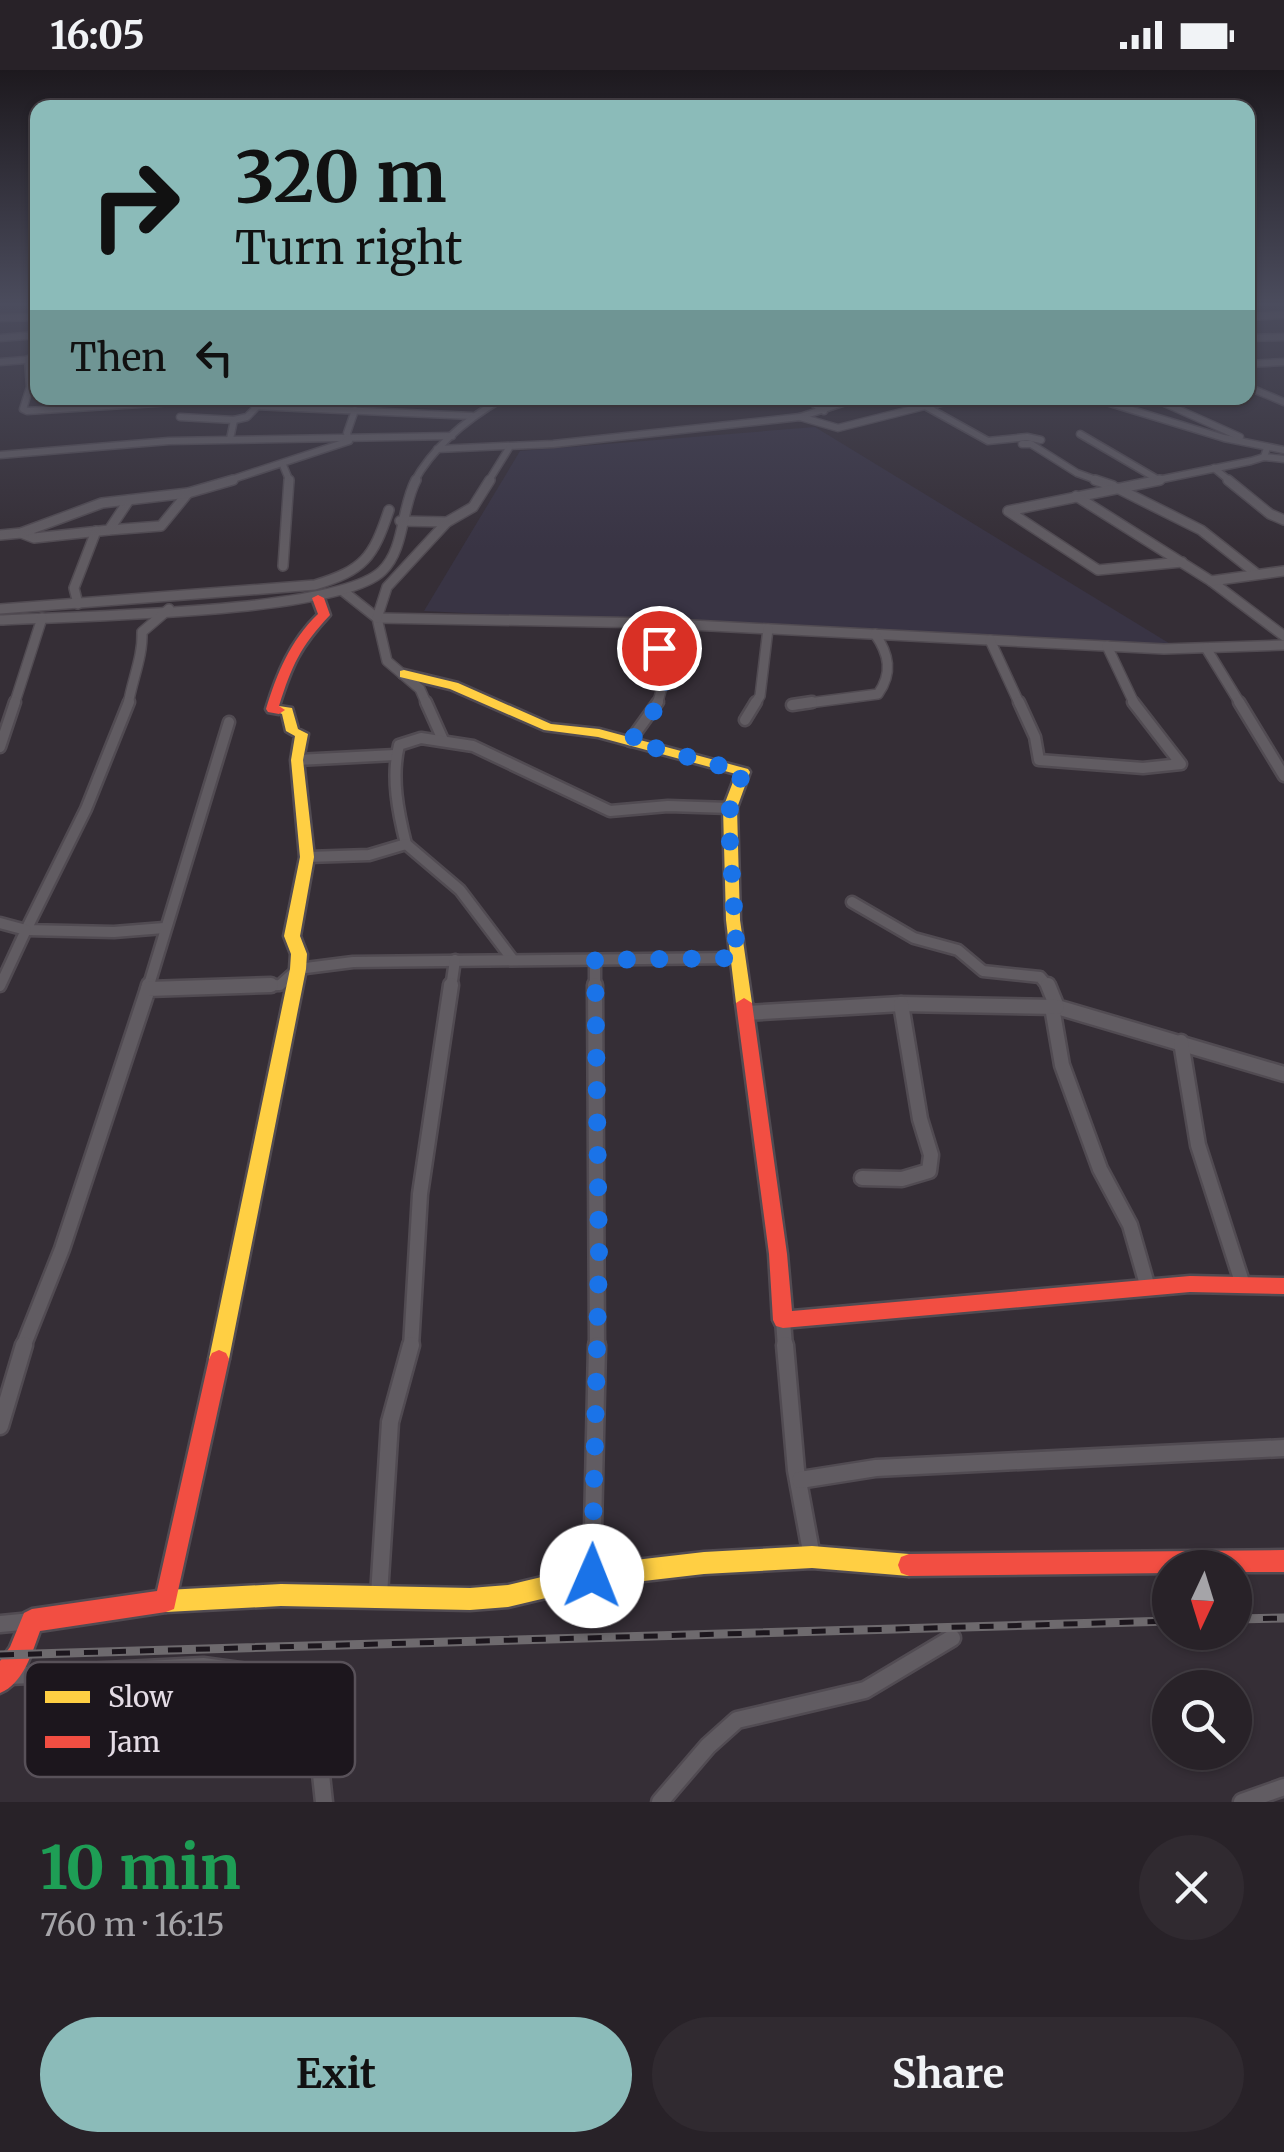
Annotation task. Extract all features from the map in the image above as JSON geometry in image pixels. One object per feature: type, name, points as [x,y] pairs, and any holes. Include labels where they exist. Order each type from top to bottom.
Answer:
[{"type":"street","points":[[1255,389],[1284,402]]},
{"type":"street","points":[[1263,393],[1284,390]]},
{"type":"street","points":[[30,396],[23,409],[32,412],[117,405]]},
{"type":"street","points":[[168,438],[187,405]]},
{"type":"street","points":[[0,620],[318,598],[343,592],[377,576],[390,563],[417,474],[472,416],[491,405]]},
{"type":"street","points":[[816,405],[824,410]]},
{"type":"street","points":[[437,449],[509,448],[800,417],[838,405]]},
{"type":"street","points":[[800,417],[838,428],[929,405]]},
{"type":"street","points":[[1117,405],[1284,459]]},
{"type":"street","points":[[1169,405],[1242,437],[1240,442]]},
{"type":"street","points":[[180,417],[234,420],[247,417],[254,406],[472,416]]},
{"type":"street","points":[[924,406],[988,441],[1026,437],[1041,440]]},
{"type":"street","points":[[349,441],[355,410]]},
{"type":"street","points":[[230,439],[234,420]]},
{"type":"street","points":[[1080,434],[1158,479]]},
{"type":"street","points":[[0,455],[168,438],[349,441],[452,436]]},
{"type":"street","points":[[1004,440],[1031,444],[1088,479],[1119,488],[1201,530],[1256,574]]},
{"type":"street","points":[[0,535],[22,533],[84,507],[188,493],[349,441]]},
{"type":"street","points":[[443,740],[427,699],[387,662],[377,618],[387,587],[447,522],[472,508],[509,448]]},
{"type":"street","points":[[1182,562],[1102,572],[1008,510],[1284,450]]},
{"type":"street","points":[[283,465],[293,489],[284,530],[284,566]]},
{"type":"street","points":[[1214,468],[1263,509],[1284,520]]},
{"type":"street","points":[[22,533],[34,538],[161,526],[188,493]]},
{"type":"street","points":[[1076,496],[1211,581],[1284,636]]},
{"type":"street","points":[[109,530],[129,500]]},
{"type":"street","points":[[0,610],[259,592],[328,581],[355,571],[373,556],[389,510]]},
{"type":"street","points":[[400,521],[447,522]]},
{"type":"street","points":[[78,604],[74,588],[96,531]]},
{"type":"street","points":[[1211,581],[1284,571]]},
{"type":"street","points":[[343,592],[377,618],[653,623],[1107,646],[1284,645]]},
{"type":"street","points":[[166,1602],[298,969],[292,927],[307,858],[297,760],[302,734],[292,731],[288,711],[272,709],[298,636],[324,615],[318,598]]},
{"type":"street","points":[[0,986],[86,809],[109,744],[128,708],[132,677],[143,650],[142,632],[169,610]]},
{"type":"street","points":[[0,747],[42,618]]},
{"type":"street","points":[[630,741],[649,721],[665,693],[669,662],[656,642],[653,623]]},
{"type":"street","points":[[746,720],[760,696],[768,629]]},
{"type":"street","points":[[792,705],[878,694],[886,684],[889,662],[875,634]]},
{"type":"street","points":[[990,640],[1035,737],[1039,760],[1144,768],[1181,764],[1136,708],[1107,646]]},
{"type":"street","points":[[1206,648],[1284,776]]},
{"type":"street","points":[[404,674],[418,675],[478,696],[539,725],[630,741],[741,770],[730,808],[737,958],[783,1320],[796,1470],[812,1557]]},
{"type":"street","points":[[0,1426],[18,1361],[62,1249],[148,988],[206,789],[230,722]]},
{"type":"street","points":[[513,960],[484,928],[464,894],[449,879],[423,866],[406,844],[398,810],[395,755],[405,741],[443,740],[503,758],[602,809],[638,813],[662,806],[730,808]]},
{"type":"street","points":[[297,760],[395,755]]},
{"type":"street","points":[[307,858],[369,855],[406,844]]},
{"type":"street","points":[[852,902],[914,938],[958,950],[983,970],[1046,981],[1055,1007],[1062,1065],[1100,1169],[1130,1225],[1148,1288]]},
{"type":"street","points":[[0,922],[26,930],[114,932],[164,928]]},
{"type":"street","points":[[148,988],[280,985],[298,969],[353,962],[737,958]]},
{"type":"street","points":[[379,1595],[390,1422],[411,1346],[420,1194],[455,960]]},
{"type":"street","points":[[592,1576],[599,1254],[595,960]]},
{"type":"street","points":[[746,1013],[901,1004],[1055,1007],[1284,1074]]},
{"type":"street","points":[[862,1178],[920,1176],[929,1171],[932,1163],[920,1119],[901,1004]]},
{"type":"street","points":[[1181,1042],[1198,1145],[1242,1282]]},
{"type":"street","points":[[783,1320],[1148,1288],[1242,1282],[1284,1286]]},
{"type":"street","points":[[800,1480],[876,1468],[1284,1448]]},
{"type":"street","points":[[0,1624],[216,1596],[508,1596],[592,1576],[704,1563],[812,1557],[909,1566],[1284,1561]]},
{"type":"street","points":[[2,1678],[32,1620]]},
{"type":"street","points":[[660,1802],[708,1746],[737,1720],[866,1690],[952,1638]]},
{"type":"street","points":[[321,1777],[324,1802]]},
{"type":"street","points":[[1242,1802],[1284,1786]]},
{"type":"shaded area","points":[[815,427],[1177,648],[424,611],[520,451]]},
{"type":"railway","points":[[1252,1619],[1284,1618]]},
{"type":"railway","points":[[0,1655],[1152,1622]]},
{"type":"traffic: slow","points":[[404,674],[454,686],[548,727],[599,733],[743,772],[730,808],[733,920],[744,1003]]},
{"type":"traffic: slow","points":[[219,1359],[298,969],[299,954],[292,936],[307,857],[297,760],[302,734],[292,731],[288,711],[279,710]]},
{"type":"traffic: slow","points":[[166,1601],[281,1595],[470,1599],[508,1596],[592,1576],[704,1563],[812,1557],[909,1565]]},
{"type":"traffic: jam","points":[[279,710],[272,709],[290,658],[324,615],[318,598]]},
{"type":"traffic: jam","points":[[744,1003],[778,1254],[783,1320],[1190,1284],[1284,1286]]},
{"type":"traffic: jam","points":[[0,1681],[19,1655],[32,1621],[166,1601],[219,1359]]},
{"type":"traffic: jam","points":[[909,1565],[1284,1561]]},
{"type":"route","points":[[592,1576],[599,1254],[595,960],[737,958],[729,826],[730,808],[743,772],[630,741],[649,721],[665,693],[669,662],[659,648]]}]
